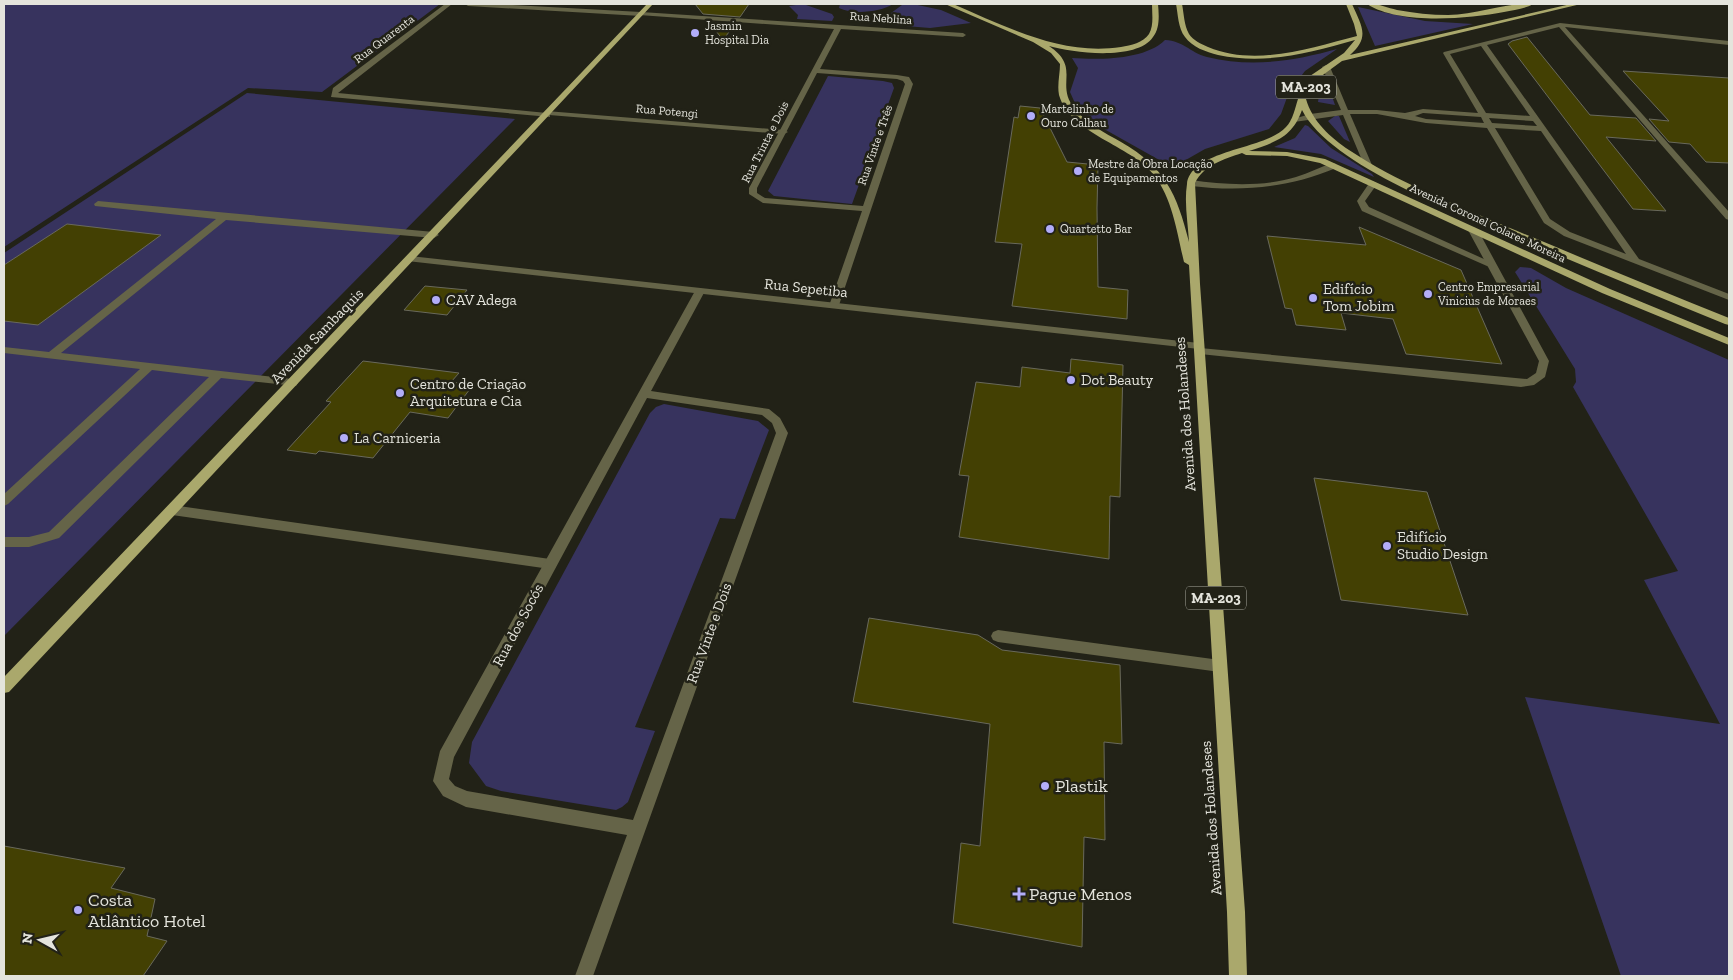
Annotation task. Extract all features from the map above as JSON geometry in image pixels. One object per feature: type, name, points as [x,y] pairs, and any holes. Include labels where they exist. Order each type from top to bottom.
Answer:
[{"type":"main road","name":"Avenida Sambaquis","points":[[4,688],[650,4]]},
{"type":"main road","points":[[948,4],[1035,40],[1082,50],[1112,50],[1145,42],[1153,33],[1155,4]]},
{"type":"main road","points":[[1179,4],[1184,30],[1192,41],[1211,50],[1230,55],[1259,58],[1280,57],[1360,37],[1359,28],[1349,4]]},
{"type":"main road","points":[[1370,4],[1403,13],[1449,17],[1478,16],[1530,4]]},
{"type":"main road","points":[[1329,65],[1354,56],[1578,4]]},
{"type":"main road","name":"MA-203","points":[[1191,183],[1196,173],[1204,167],[1278,137],[1288,129],[1294,120],[1301,96],[1314,76],[1352,50],[1360,37]]},
{"type":"main road","points":[[1035,40],[1053,52],[1063,64],[1063,94],[1072,110],[1093,128],[1144,160],[1153,168],[1165,184],[1172,202],[1195,284]]},
{"type":"main road","name":"Avenida Coronel Colares Moreira","points":[[1301,96],[1309,116],[1332,141],[1368,165],[1446,203],[1596,269],[1729,322]]},
{"type":"main road","name":"Avenida Coronel Colares Moreira","points":[[1231,155],[1260,153],[1287,154],[1312,158],[1606,291],[1729,342]]},
{"type":"main road","name":"Avenida dos Holandeses","points":[[1191,183],[1195,284],[1236,912],[1238,976]]},
{"type":"main road","name":"Avenida dos Holandeses","points":[[1236,912],[1245,976]]},
{"type":"street","name":"Rua Quarenta","points":[[334,93],[448,4]]},
{"type":"street","name":"Rua Neblina","points":[[468,4],[963,35]]},
{"type":"street","name":"Rua Trinta e Dois","points":[[839,26],[753,188],[753,194],[762,200],[866,209]]},
{"type":"street","points":[[1729,42],[1560,26],[1446,52],[1547,221],[1567,234],[1729,297]]},
{"type":"street","points":[[1560,26],[1729,217]]},
{"type":"street","points":[[1483,44],[1636,261]]},
{"type":"street","points":[[1329,65],[1345,112],[1368,165]]},
{"type":"street","name":"Rua Vinte e Três","points":[[815,71],[897,77],[908,82],[904,100],[834,306]]},
{"type":"street","name":"Rua Potengi","points":[[334,93],[336,97],[784,132]]},
{"type":"street","points":[[1408,115],[1423,111],[1536,119]]},
{"type":"street","points":[[1294,120],[1309,116],[1345,112],[1408,115],[1426,121],[1543,129]]},
{"type":"street","points":[[1191,183],[1218,187],[1270,186],[1299,180],[1333,166]]},
{"type":"street","points":[[1373,184],[1361,201],[1371,213],[1490,264]]},
{"type":"street","points":[[98,204],[224,217],[434,234]]},
{"type":"street","points":[[52,355],[224,217]]},
{"type":"street","points":[[1473,230],[1490,264]]},
{"type":"street","name":"Rua Sepetiba","points":[[410,259],[1199,349],[1530,382],[1542,375],[1544,361],[1490,264]]},
{"type":"street","name":"Rua dos Socós","points":[[638,829],[466,799],[449,791],[441,781],[446,756],[700,291]]},
{"type":"street","points":[[4,350],[292,383]]},
{"type":"street","points":[[4,501],[150,366]]},
{"type":"street","points":[[4,542],[19,544],[39,541],[54,535],[218,374]]},
{"type":"street","name":"Rua Vinte e Dois","points":[[584,976],[782,433],[774,417],[765,412],[643,394]]},
{"type":"street","points":[[172,510],[550,564]]},
{"type":"street","points":[[998,636],[1220,666]]},
{"type":"shaded area","points":[[4,4],[440,4],[322,92],[248,88],[4,247]]},
{"type":"shaded area","points":[[840,4],[893,4],[881,9],[859,12],[839,8]]},
{"type":"shaded area","points":[[913,4],[941,10],[971,23],[930,28],[856,22],[887,16],[902,5]]},
{"type":"shaded area","points":[[806,5],[832,14],[834,17],[832,21],[797,19],[798,15],[789,6]]},
{"type":"shaded area","points":[[1358,7],[1425,21],[1473,24],[1375,46]]},
{"type":"shaded area","points":[[1165,40],[1182,44],[1207,57],[1240,62],[1289,60],[1337,49],[1305,71],[1289,92],[1281,114],[1269,129],[1205,149],[1177,165],[1161,161],[1097,125],[1078,110],[1070,92],[1078,68],[1072,58],[1095,59],[1134,55],[1146,52]]},
{"type":"shaded area","points":[[828,76],[883,81],[892,83],[894,88],[852,204],[774,196],[768,191]]},
{"type":"shaded area","points":[[1327,82],[1335,105],[1318,102],[1319,95]]},
{"type":"shaded area","points":[[247,93],[515,119],[4,636],[4,253]]},
{"type":"shaded area","points":[[1335,116],[1339,116],[1350,142],[1344,139],[1328,121]]},
{"type":"shaded area","points":[[1305,125],[1331,148],[1374,177],[1321,154],[1274,147],[1295,138]]},
{"type":"shaded area","points":[[1520,267],[1531,268],[1566,288],[1729,360],[1729,976],[1621,976],[1525,697],[1720,724],[1644,580],[1678,571],[1573,387],[1576,382],[1575,369],[1515,272]]},
{"type":"shaded area","points":[[664,404],[758,421],[769,430],[735,519],[720,518],[635,727],[655,731],[628,802],[616,810],[501,791],[486,786],[469,763],[472,742],[650,413],[656,407]]},
{"type":"building","points":[[695,4],[749,4],[740,17],[703,14]]},
{"type":"building","points":[[709,22],[735,24],[723,40]]},
{"type":"building","points":[[1527,37],[1590,115],[1636,118],[1656,141],[1606,137],[1666,211],[1633,209],[1508,44]]},
{"type":"building","points":[[1623,71],[1729,78],[1729,163],[1706,162],[1690,144],[1669,142],[1649,119],[1669,121]]},
{"type":"building","points":[[1020,106],[1040,108],[1067,162],[1098,165],[1098,287],[1128,290],[1127,319],[1012,306],[1022,244],[995,242],[1014,117],[1018,118]]},
{"type":"building","points":[[67,224],[161,235],[38,325],[4,321],[4,265]]},
{"type":"building","points":[[1359,227],[1461,270],[1502,364],[1406,354],[1393,319],[1341,313],[1346,330],[1296,325],[1292,309],[1285,308],[1267,236],[1366,245]]},
{"type":"building","name":"CAV Adega","points":[[425,286],[467,290],[447,315],[404,310]]},
{"type":"building","points":[[1071,359],[1123,365],[1120,497],[1110,496],[1109,559],[959,537],[969,476],[959,475],[976,382],[1020,387],[1022,367],[1070,373]]},
{"type":"building","points":[[363,361],[459,373],[451,382],[473,385],[448,418],[410,412],[373,458],[319,451],[316,454],[287,450],[331,402],[326,401]]},
{"type":"building","name":"Edifício Studio Design","points":[[1314,478],[1427,492],[1468,615],[1341,600]]},
{"type":"building","points":[[869,618],[978,635],[1002,650],[1120,665],[1122,744],[1104,742],[1105,840],[1084,837],[1082,947],[953,923],[961,843],[980,846],[990,724],[853,702]]},
{"type":"building","name":"Costa Atlântico Hotel","points":[[4,846],[125,868],[111,888],[155,899],[147,936],[167,941],[143,976],[4,976]]},
{"type":"place","name":"Jasmin Hospital Dia","points":[[695,33]]},
{"type":"place","name":"Martelinho de Ouro Calhau","points":[[1031,116]]},
{"type":"place","name":"Mestre da Obra Locação de Equipamentos","points":[[1078,171]]},
{"type":"place","name":"Quartetto Bar","points":[[1050,229]]},
{"type":"place","name":"Centro Empresarial Vinicius de Moraes","points":[[1428,294]]},
{"type":"place","name":"Edifício Tom Jobim","points":[[1313,298]]},
{"type":"place","name":"CAV Adega","points":[[436,300]]},
{"type":"place","name":"Dot Beauty","points":[[1071,380]]},
{"type":"place","name":"Centro de Criação Arquitetura e Cia","points":[[400,393]]},
{"type":"place","name":"La Carniceria","points":[[344,438]]},
{"type":"place","name":"Edifício Studio Design","points":[[1387,546]]},
{"type":"place","name":"Plastik","points":[[1045,786]]},
{"type":"place","name":"Pague Menos","points":[[1019,894]]},
{"type":"place","name":"Costa Atlântico Hotel","points":[[78,910]]}]
